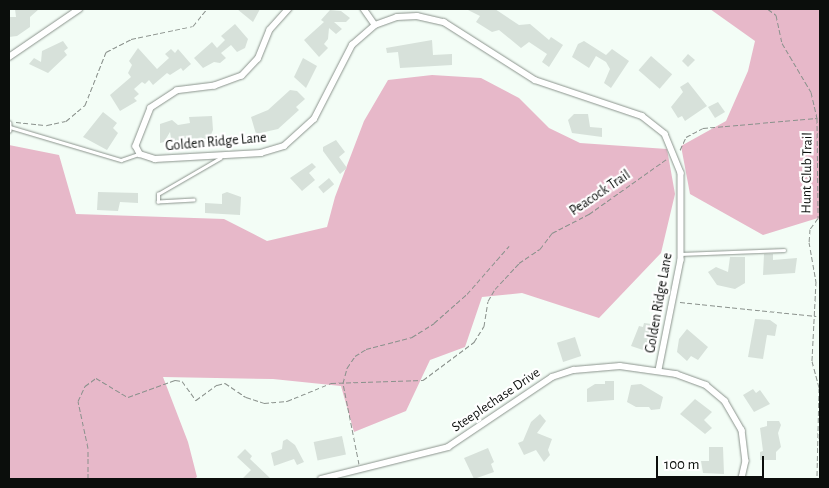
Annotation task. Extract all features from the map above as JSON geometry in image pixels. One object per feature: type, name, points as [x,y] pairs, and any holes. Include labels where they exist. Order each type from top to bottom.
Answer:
[{"type":"street","points":[[9,57],[79,9]]},
{"type":"street","points":[[140,154],[136,146],[151,108],[177,91],[215,86],[242,76],[258,59],[270,30],[289,9]]},
{"type":"street","points":[[364,9],[375,25]]},
{"type":"street","name":"Golden Ridge Lane","points":[[140,154],[155,160],[261,153],[284,146],[300,135],[322,106],[352,45],[375,25],[397,17],[417,16],[444,22],[536,80],[642,116],[665,134],[675,153],[682,187],[682,254],[659,370]]},
{"type":"street","name":"Steeplechase Drive","points":[[321,479],[448,447],[552,377],[574,370],[620,366],[659,370],[706,385],[725,401],[737,416],[744,438],[746,460],[742,479]]},
{"type":"lane","name":"Golden Ridge Lane","points":[[9,126],[121,160],[140,154]]},
{"type":"lane","points":[[194,200],[158,202],[158,194],[224,156]]},
{"type":"lane","points":[[682,254],[784,250]]},
{"type":"path","points":[[9,126],[47,125],[66,121],[85,105],[106,52],[131,39],[193,26],[207,9]]},
{"type":"path","name":"Hunt Club Trail","points":[[768,9],[776,15],[782,43],[811,92],[817,118],[818,218],[810,229],[809,242],[815,261],[816,316],[812,361],[819,388],[817,479]]},
{"type":"path","name":"Peacock Trail","points":[[88,479],[88,448],[78,401],[85,386],[96,378],[128,398],[175,380],[182,381],[196,400],[217,385],[225,383],[246,397],[264,403],[287,401],[332,383],[422,380],[457,357],[479,336],[488,301],[495,289],[519,263],[540,249],[552,232],[589,214],[675,153],[686,137],[703,128],[817,118]]},
{"type":"path","points":[[359,470],[343,383],[347,368],[355,356],[366,349],[412,336],[434,324],[468,294],[509,246]]},
{"type":"path","points":[[673,303],[698,302],[816,316]]},
{"type":"shaded area","points":[[710,9],[820,9],[820,222],[818,218],[763,235],[690,194],[681,146],[726,121],[748,71],[755,41]]},
{"type":"shaded area","points":[[432,75],[481,78],[519,98],[549,128],[580,143],[667,149],[675,194],[661,253],[599,318],[522,293],[482,297],[465,347],[430,360],[406,411],[354,432],[341,386],[273,379],[163,377],[188,442],[197,477],[194,479],[9,479],[9,145],[59,155],[76,214],[224,219],[267,241],[327,227],[335,197],[364,121],[388,80]]},
{"type":"building","points":[[15,9],[39,9],[30,17],[30,27],[17,36],[9,37],[9,17],[16,17]]},
{"type":"building","points":[[237,9],[260,9],[253,22]]},
{"type":"building","points":[[466,9],[495,9],[519,25],[530,24],[549,40],[551,37],[563,45],[549,67],[542,62],[547,54],[529,42],[521,48],[499,30],[492,32],[476,22],[480,16]]},
{"type":"building","points":[[330,10],[341,11],[350,18],[346,22],[334,22],[342,29],[336,34],[329,28],[328,39],[324,44],[328,48],[319,57],[304,40],[324,22],[321,20]]},
{"type":"building","points":[[235,24],[248,39],[245,48],[237,52],[231,45],[221,53],[226,58],[220,63],[214,62],[203,68],[194,58],[212,42],[217,48],[225,40],[221,36]]},
{"type":"building","points":[[432,40],[433,55],[452,54],[452,65],[400,68],[398,52],[387,53],[386,48]]},
{"type":"building","points":[[63,41],[68,48],[64,51],[67,55],[48,73],[29,64],[34,58],[41,62],[42,51]]},
{"type":"building","points":[[584,41],[606,55],[612,49],[629,61],[611,88],[604,83],[610,69],[606,62],[596,56],[589,68],[572,57],[578,44]]},
{"type":"building","points":[[138,48],[157,69],[169,58],[165,54],[171,49],[175,53],[178,49],[191,64],[183,71],[181,68],[170,75],[167,73],[153,85],[149,80],[145,84],[142,82],[134,89],[139,94],[134,98],[137,101],[120,111],[110,95],[131,77],[128,73],[132,65],[129,61]]},
{"type":"building","points":[[688,54],[695,60],[688,67],[682,61]]},
{"type":"building","points":[[651,56],[672,74],[660,89],[639,70]]},
{"type":"building","points":[[303,58],[317,66],[306,88],[294,77]]},
{"type":"building","points":[[688,82],[707,106],[685,121],[682,116],[678,118],[671,107],[683,92],[680,87]]},
{"type":"building","points":[[290,90],[297,91],[305,99],[296,107],[299,110],[278,129],[256,134],[251,117],[268,110]]},
{"type":"building","points":[[718,102],[725,112],[715,118],[708,107]]},
{"type":"building","points":[[103,112],[117,123],[113,128],[118,133],[107,150],[83,137]]},
{"type":"building","points":[[574,114],[588,114],[590,127],[602,128],[602,137],[572,133],[568,120]]},
{"type":"building","points":[[212,116],[213,130],[209,139],[183,138],[183,142],[172,144],[170,132],[164,142],[160,143],[160,124],[172,120],[178,125],[190,123],[189,117]]},
{"type":"building","points":[[336,140],[345,152],[339,157],[347,168],[340,174],[323,151],[323,147]]},
{"type":"building","points":[[312,163],[316,167],[309,173],[315,180],[302,191],[290,178]]},
{"type":"building","points":[[329,178],[334,184],[323,193],[318,187]]},
{"type":"building","points":[[98,192],[138,193],[138,203],[120,202],[118,211],[97,210]]},
{"type":"building","points":[[227,192],[241,197],[240,215],[205,213],[205,203],[222,204],[222,194]]},
{"type":"building","points":[[764,254],[773,254],[773,260],[797,258],[795,273],[763,275]]},
{"type":"building","points":[[730,257],[745,257],[745,283],[735,289],[717,285],[708,272],[716,267],[728,272]]},
{"type":"building","points":[[755,319],[770,320],[777,325],[775,336],[767,335],[763,359],[748,357]]},
{"type":"building","points":[[644,323],[652,324],[646,351],[631,346],[639,326],[643,327]]},
{"type":"building","points":[[687,329],[708,347],[698,360],[691,356],[687,361],[677,352],[679,339]]},
{"type":"building","points":[[575,337],[581,356],[563,362],[557,343]]},
{"type":"building","points":[[605,381],[614,381],[614,400],[587,402],[587,389],[595,384],[605,384]]},
{"type":"building","points":[[641,384],[663,397],[660,409],[651,410],[649,407],[636,407],[627,402],[631,385]]},
{"type":"building","points":[[753,389],[756,393],[760,390],[770,404],[754,412],[743,395]]},
{"type":"building","points":[[695,399],[712,412],[704,420],[712,428],[705,434],[680,414]]},
{"type":"building","points":[[540,414],[546,421],[537,433],[552,439],[548,450],[550,455],[544,462],[536,450],[524,455],[518,443],[523,441],[531,422]]},
{"type":"building","points":[[767,421],[779,421],[781,425],[778,433],[781,447],[776,452],[776,460],[760,460],[760,452],[763,451],[760,428],[767,426]]},
{"type":"building","points":[[342,436],[346,455],[318,461],[314,442]]},
{"type":"building","points":[[287,439],[295,445],[304,462],[297,465],[294,459],[274,466],[271,453],[282,449],[283,441]]},
{"type":"building","points":[[709,447],[723,447],[724,474],[703,473],[701,461],[709,461]]},
{"type":"building","points":[[488,448],[494,462],[491,464],[494,472],[474,479],[464,458]]},
{"type":"building","points":[[245,449],[252,456],[250,459],[271,479],[242,479],[251,470],[237,457]]}]
